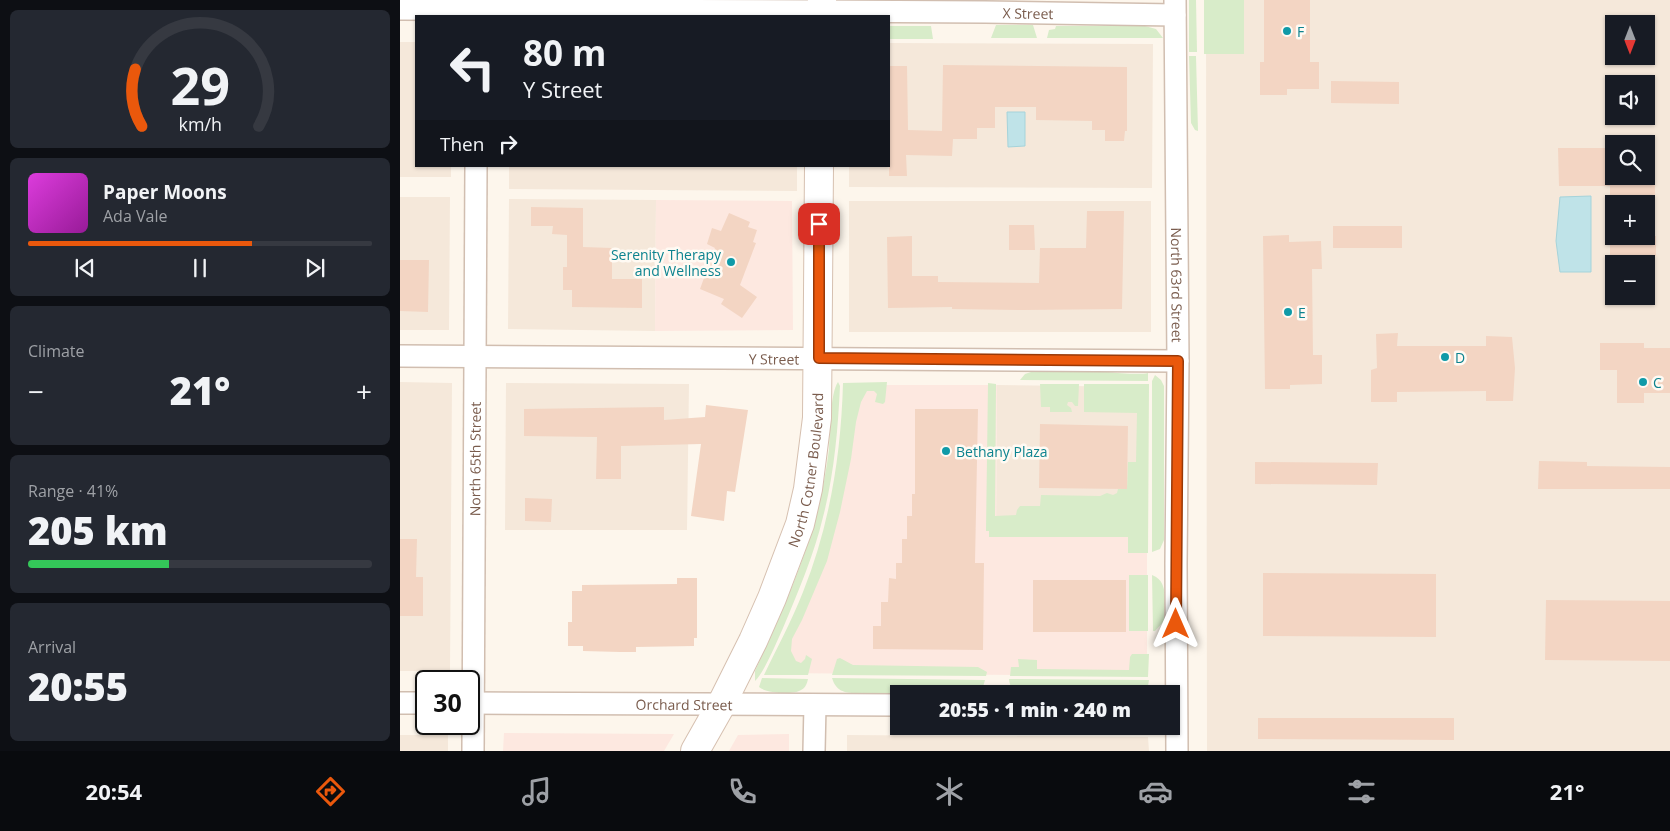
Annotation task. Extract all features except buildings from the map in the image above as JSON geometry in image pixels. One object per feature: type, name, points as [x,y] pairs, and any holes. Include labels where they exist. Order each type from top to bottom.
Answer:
[{"type":"main road","name":"North Cotner Boulevard","points":[[695,751],[754,641],[800,524],[808,489],[814,454],[817,418],[819,358],[819,167]]},
{"type":"street","name":"X Street","points":[[400,9],[1175,8]]},
{"type":"street","name":"North 63rd Street","points":[[1174,685],[1178,361],[1175,8]]},
{"type":"street","name":"North 65th Street","points":[[471,670],[476,167]]},
{"type":"street","name":"Y Street","points":[[400,356],[1178,361]]},
{"type":"street","points":[[400,703],[415,703]]},
{"type":"street","name":"Orchard Street","points":[[480,703],[890,706]]},
{"type":"street","points":[[814,751],[815,705]]},
{"type":"street","name":"North 65th Street","points":[[472,735],[473,751]]},
{"type":"street","name":"North 63rd Street","points":[[1176,735],[1177,751]]},
{"type":"shaded area","points":[[1206,0],[1670,0],[1670,751],[1207,751]]},
{"type":"shaded area","points":[[400,42],[415,42],[415,167],[451,167],[451,177],[400,177]]},
{"type":"shaded area","points":[[890,43],[1153,44],[1152,188],[849,187],[849,167],[890,167]]},
{"type":"shaded area","points":[[509,167],[797,167],[797,191],[509,189]]},
{"type":"shaded area","points":[[400,197],[450,197],[449,330],[400,330]]},
{"type":"shaded area","points":[[509,199],[656,200],[655,331],[508,329]]},
{"type":"shaded area","points":[[656,200],[792,201],[793,330],[655,331]]},
{"type":"shaded area","points":[[849,201],[1151,201],[1151,332],[849,332]]},
{"type":"shaded area","points":[[400,382],[452,383],[450,670],[400,671]]},
{"type":"shaded area","points":[[506,383],[689,384],[687,530],[505,530]]},
{"type":"shaded area","points":[[847,385],[997,385],[996,532],[1147,532],[1147,676],[772,673],[796,621],[835,501]]},
{"type":"shaded area","points":[[997,385],[1147,387],[1147,532],[996,532]]},
{"type":"shaded area","points":[[504,733],[674,734],[664,751],[503,751]]},
{"type":"shaded area","points":[[789,734],[789,751],[729,751],[738,735]]},
{"type":"shaded area","points":[[400,735],[448,735],[448,751],[400,751]]},
{"type":"shaded area","points":[[847,735],[1148,737],[1149,751],[847,751]]},
{"type":"green space","points":[[1189,0],[1196,0],[1197,52],[1189,52]]},
{"type":"green space","points":[[1204,0],[1244,0],[1244,54],[1204,54]]},
{"type":"green space","points":[[996,25],[1033,25],[1037,38],[991,38]]},
{"type":"green space","points":[[890,26],[931,26],[933,39],[890,39]]},
{"type":"green space","points":[[1056,26],[1145,26],[1156,29],[1163,38],[1047,38],[1049,30],[1055,29]]},
{"type":"green space","points":[[1189,56],[1196,56],[1198,131],[1195,130],[1191,123]]},
{"type":"green space","points":[[1031,372],[1148,373],[1148,381],[1020,380],[1025,374]]},
{"type":"green space","points":[[1155,375],[1164,386],[1164,540],[1160,549],[1152,552],[1152,381]]},
{"type":"green space","points":[[838,382],[840,386],[835,452],[827,501],[819,531],[783,628],[766,664],[755,681],[755,671],[791,590],[818,508],[829,449],[833,395]]},
{"type":"green space","points":[[887,382],[885,402],[883,404],[875,402],[877,394],[874,391],[867,391],[861,402],[840,512],[827,561],[792,639],[791,651],[796,661],[801,663],[806,655],[812,659],[808,675],[764,675],[799,602],[820,541],[837,463],[843,383]]},
{"type":"green space","points":[[988,383],[996,384],[995,516],[1016,515],[1020,506],[1040,506],[1041,495],[1100,496],[1107,493],[1113,495],[1117,493],[1118,489],[1127,489],[1128,462],[1136,462],[1137,413],[1084,412],[1084,384],[1149,384],[1148,553],[1128,553],[1128,537],[989,537],[989,531],[986,531]]},
{"type":"green space","points":[[1040,384],[1079,384],[1078,406],[1068,402],[1067,405],[1071,408],[1072,412],[1050,412],[1050,407],[1041,407]]},
{"type":"green space","points":[[1129,575],[1148,575],[1148,631],[1129,631]]},
{"type":"green space","points":[[1152,575],[1158,578],[1164,588],[1165,595],[1164,621],[1155,631],[1153,631]]},
{"type":"green space","points":[[1132,654],[1149,654],[1148,677],[1010,676],[1011,667],[1019,667],[1018,659],[1037,660],[1037,669],[1129,670]]},
{"type":"green space","points":[[840,658],[853,665],[978,667],[987,672],[986,676],[832,675],[837,659]]},
{"type":"green space","points":[[762,678],[808,679],[801,690],[784,693],[767,691],[759,687]]},
{"type":"green space","points":[[832,678],[985,680],[984,685],[890,685],[890,693],[848,692],[836,686]]},
{"type":"green space","points":[[1009,679],[1149,680],[1148,685],[1010,685]]},
{"type":"water","points":[[1007,112],[1025,112],[1025,146],[1008,147]]},
{"type":"water","points":[[1591,196],[1591,272],[1560,272],[1556,241],[1560,197]]},
{"type":"place","name":"F","points":[[1287,31]]},
{"type":"place","name":"Serenity Therapy and Wellness","points":[[731,262]]},
{"type":"place","name":"E","points":[[1288,312]]},
{"type":"place","name":"D","points":[[1445,357]]},
{"type":"place","name":"C","points":[[1643,382]]},
{"type":"place","name":"Bethany Plaza","points":[[946,451]]},
{"type":"route","points":[[819,224],[819,358],[1178,361],[1176,624]]}]
